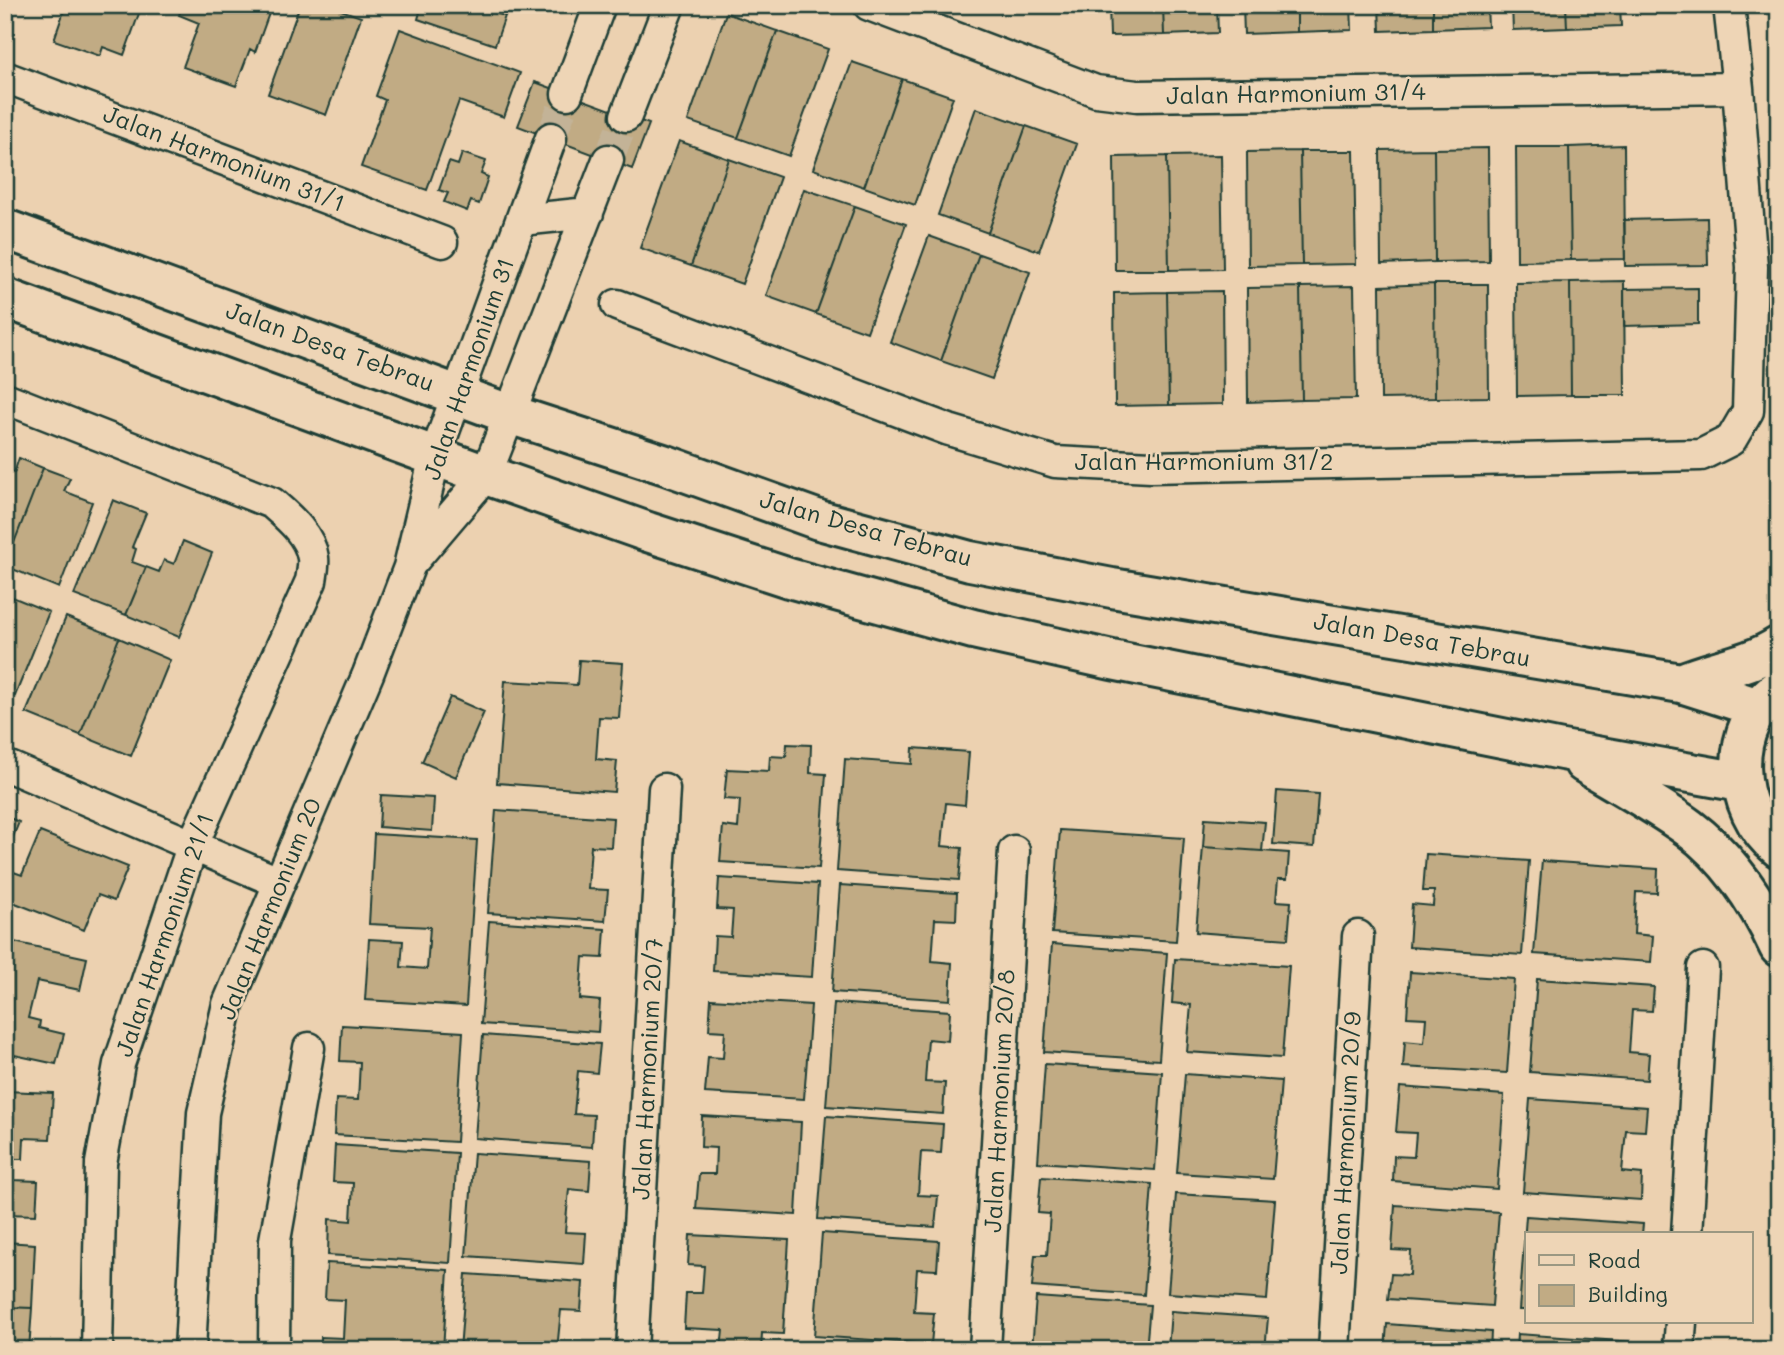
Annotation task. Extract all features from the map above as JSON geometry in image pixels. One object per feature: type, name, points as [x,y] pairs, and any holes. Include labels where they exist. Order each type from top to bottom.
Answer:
[{"type":"main road","name":"Jalan Desa Tebrau","points":[[5,229],[509,414],[666,465],[819,520],[970,561],[1112,588],[1769,698]]},
{"type":"main road","points":[[5,298],[486,475],[789,578],[973,629],[1112,660],[1562,750],[1741,782]]},
{"type":"main road","points":[[1681,683],[1753,662],[1779,646]]},
{"type":"main road","points":[[1769,698],[1747,731],[1741,756],[1741,782],[1746,804],[1756,824],[1779,848]]},
{"type":"main road","points":[[1562,750],[1690,829],[1719,855],[1744,884],[1779,947]]},
{"type":"street","points":[[567,93],[600,5]]},
{"type":"street","points":[[626,116],[669,5]]},
{"type":"street","name":"Jalan Harmonium 31/4","points":[[869,5],[1096,91],[1137,96],[1738,88]]},
{"type":"street","points":[[1729,5],[1738,88]]},
{"type":"street","name":"Jalan Harmonium 31/1","points":[[5,77],[442,242]]},
{"type":"street","name":"Jalan Harmonium 31/2","points":[[617,305],[949,430],[1055,462],[1151,467],[1701,455],[1731,440],[1748,411],[1752,267],[1738,88]]},
{"type":"street","name":"Jalan Harmonium 31","points":[[409,567],[435,456],[551,138]]},
{"type":"street","name":"Jalan Harmonium 31","points":[[409,567],[486,475],[608,160]]},
{"type":"street","points":[[521,220],[588,213]]},
{"type":"street","name":"Jalan Harmonium 21/1","points":[[5,398],[272,503],[292,520],[307,541],[314,558],[311,581],[193,844],[119,1064],[101,1163],[97,1350]]},
{"type":"street","name":"Jalan Harmonium 20","points":[[190,1350],[203,1113],[228,1004],[368,674],[409,567]]},
{"type":"street","points":[[5,765],[278,882]]},
{"type":"street","name":"Jalan Harmonium 20/7","points":[[632,1350],[664,789]]},
{"type":"street","name":"Jalan Harmonium 20/8","points":[[985,1350],[1014,852]]},
{"type":"street","name":"Jalan Harmonium 20/9","points":[[1334,1350],[1357,936]]},
{"type":"street","points":[[1686,1232],[1703,968]]},
{"type":"street","points":[[274,1350],[275,1240],[309,1048]]},
{"type":"street","points":[[1679,1350],[1681,1324]]},
{"type":"building","points":[[66,5],[142,5],[124,55],[103,47],[100,56],[54,40]]},
{"type":"building","points":[[183,5],[272,5],[255,52],[250,49],[236,86],[183,67],[199,23],[179,15]]},
{"type":"building","points":[[300,5],[327,5],[361,17],[326,115],[268,94]]},
{"type":"building","points":[[422,5],[495,5],[492,12],[505,16],[495,45],[418,19]]},
{"type":"building","points":[[1109,5],[1163,5],[1164,35],[1110,36]]},
{"type":"building","points":[[1163,5],[1217,5],[1218,33],[1164,35]]},
{"type":"building","points":[[1243,5],[1297,5],[1297,32],[1244,34]]},
{"type":"building","points":[[1297,5],[1351,5],[1352,30],[1297,32]]},
{"type":"building","points":[[1379,5],[1433,5],[1433,29],[1380,31]]},
{"type":"building","points":[[1433,5],[1487,5],[1488,27],[1433,29]]},
{"type":"building","points":[[1512,5],[1566,5],[1567,28],[1513,30]]},
{"type":"building","points":[[1566,5],[1620,5],[1621,26],[1567,28]]},
{"type":"building","points":[[726,13],[777,31],[738,138],[688,121]]},
{"type":"building","points":[[400,29],[520,73],[504,117],[459,101],[427,190],[361,167],[385,100],[376,96]]},
{"type":"building","points":[[777,31],[828,49],[789,156],[738,138]]},
{"type":"building","points":[[852,62],[902,79],[864,187],[813,169]]},
{"type":"building","points":[[902,79],[953,97],[915,205],[864,187]]},
{"type":"building","points":[[535,82],[649,124],[632,169],[518,126]]},
{"type":"building","points":[[976,108],[1026,126],[988,233],[938,215]]},
{"type":"building","points":[[1026,126],[1077,144],[1039,251],[988,233]]},
{"type":"building","points":[[679,141],[729,159],[691,266],[640,248]]},
{"type":"building","points":[[1624,145],[1625,259],[1571,260],[1569,147]]},
{"type":"building","points":[[1516,147],[1569,147],[1571,260],[1517,261]]},
{"type":"building","points":[[1488,148],[1489,261],[1435,262],[1434,149]]},
{"type":"building","points":[[1434,149],[1435,262],[1381,264],[1380,150]]},
{"type":"building","points":[[1300,151],[1302,265],[1248,266],[1247,152]]},
{"type":"building","points":[[1300,151],[1354,151],[1356,264],[1302,265]]},
{"type":"building","points":[[462,153],[486,161],[481,174],[488,177],[479,204],[471,201],[467,211],[444,202],[448,193],[439,190],[449,162],[458,165]]},
{"type":"building","points":[[1221,155],[1223,269],[1169,270],[1167,156]]},
{"type":"building","points":[[1167,156],[1169,270],[1115,270],[1114,157]]},
{"type":"building","points":[[729,159],[780,177],[742,284],[691,266]]},
{"type":"building","points":[[804,189],[855,206],[816,314],[766,296]]},
{"type":"building","points":[[855,206],[906,224],[867,332],[816,314]]},
{"type":"building","points":[[1707,218],[1708,265],[1625,266],[1624,220]]},
{"type":"building","points":[[929,236],[979,254],[941,361],[890,342]]},
{"type":"building","points":[[979,254],[1030,272],[992,379],[941,361]]},
{"type":"building","points":[[1624,281],[1625,395],[1571,395],[1570,282]]},
{"type":"building","points":[[1570,282],[1571,395],[1517,396],[1516,283]]},
{"type":"building","points":[[1434,284],[1488,284],[1489,397],[1435,398]]},
{"type":"building","points":[[1434,284],[1435,398],[1381,399],[1380,286]]},
{"type":"building","points":[[1354,286],[1356,399],[1302,400],[1300,287]]},
{"type":"building","points":[[1300,287],[1302,400],[1248,402],[1247,288]]},
{"type":"building","points":[[1698,288],[1698,324],[1624,326],[1624,289]]},
{"type":"building","points":[[1222,291],[1223,404],[1169,405],[1167,292]]},
{"type":"building","points":[[1167,292],[1169,405],[1115,406],[1114,293]]},
{"type":"building","points":[[19,458],[43,468],[5,566],[5,469],[14,473]]},
{"type":"building","points":[[43,468],[70,478],[64,491],[92,502],[59,588],[5,566]]},
{"type":"building","points":[[113,500],[146,513],[132,547],[136,549],[132,562],[146,567],[126,615],[74,595]]},
{"type":"building","points":[[183,541],[212,553],[179,637],[126,615],[146,567],[159,572],[164,560],[174,564]]},
{"type":"building","points":[[5,594],[49,612],[15,696],[5,693]]},
{"type":"building","points":[[66,617],[119,638],[80,735],[26,713]]},
{"type":"building","points":[[119,638],[170,660],[131,756],[80,735]]},
{"type":"building","points":[[579,660],[623,663],[619,718],[599,717],[596,759],[617,761],[614,792],[497,783],[505,681],[577,685]]},
{"type":"building","points":[[450,697],[484,712],[456,777],[422,762]]},
{"type":"building","points":[[787,744],[811,745],[810,773],[826,774],[819,868],[720,862],[723,826],[738,828],[740,800],[724,799],[727,769],[769,771],[770,756],[786,757]]},
{"type":"building","points":[[913,748],[969,752],[965,805],[946,803],[942,846],[962,848],[959,880],[837,871],[845,759],[912,764]]},
{"type":"building","points":[[1277,791],[1318,794],[1314,847],[1273,844]]},
{"type":"building","points":[[381,795],[434,798],[432,831],[379,827]]},
{"type":"building","points":[[496,810],[613,818],[611,847],[591,846],[588,889],[608,890],[605,921],[488,913]]},
{"type":"building","points":[[5,816],[19,822],[5,857]]},
{"type":"building","points":[[1205,818],[1265,822],[1262,851],[1203,847]]},
{"type":"building","points":[[1060,830],[1184,838],[1176,941],[1052,933]]},
{"type":"building","points":[[40,832],[128,867],[114,901],[98,895],[84,930],[5,899],[5,884],[11,871],[22,875]]},
{"type":"building","points":[[374,834],[477,840],[466,1006],[365,1000],[369,939],[403,941],[401,967],[427,969],[430,927],[369,924]]},
{"type":"building","points":[[1203,847],[1289,853],[1287,879],[1278,879],[1276,901],[1291,902],[1288,939],[1196,932]]},
{"type":"building","points":[[1426,854],[1529,861],[1522,955],[1409,947],[1412,904],[1433,906],[1434,891],[1423,891]]},
{"type":"building","points":[[1542,861],[1658,869],[1657,893],[1636,892],[1634,934],[1653,936],[1651,962],[1534,954]]},
{"type":"building","points":[[719,878],[818,884],[812,977],[713,971],[715,936],[731,937],[733,910],[717,909]]},
{"type":"building","points":[[840,885],[957,893],[956,920],[935,919],[932,961],[952,963],[950,1000],[832,992]]},
{"type":"building","points":[[489,921],[605,929],[603,958],[583,957],[580,999],[600,1001],[598,1032],[481,1024]]},
{"type":"building","points":[[5,940],[87,958],[80,990],[37,981],[28,1018],[40,1021],[39,1028],[64,1034],[56,1064],[5,1053]]},
{"type":"building","points":[[1052,944],[1167,953],[1159,1060],[1044,1052]]},
{"type":"building","points":[[1175,959],[1289,966],[1282,1058],[1187,1052],[1191,1005],[1172,1003]]},
{"type":"building","points":[[1410,972],[1514,979],[1507,1073],[1403,1067],[1405,1041],[1424,1043],[1426,1018],[1407,1017]]},
{"type":"building","points":[[1537,979],[1654,987],[1652,1011],[1632,1010],[1629,1052],[1649,1054],[1647,1080],[1530,1072]]},
{"type":"building","points":[[711,999],[811,1005],[804,1099],[705,1093],[708,1057],[723,1058],[725,1031],[709,1030]]},
{"type":"building","points":[[834,1003],[950,1011],[948,1041],[928,1039],[925,1082],[945,1083],[943,1114],[826,1106]]},
{"type":"building","points":[[342,1025],[463,1032],[456,1142],[334,1135],[336,1099],[358,1100],[360,1062],[340,1061]]},
{"type":"building","points":[[483,1035],[600,1044],[597,1073],[578,1071],[574,1114],[594,1115],[592,1147],[475,1138]]},
{"type":"building","points":[[1045,1064],[1162,1072],[1155,1170],[1038,1162]]},
{"type":"building","points":[[1185,1074],[1281,1081],[1273,1179],[1177,1173]]},
{"type":"building","points":[[1400,1087],[1504,1095],[1497,1189],[1393,1181],[1394,1156],[1414,1157],[1416,1133],[1396,1132]]},
{"type":"building","points":[[5,1091],[53,1093],[50,1139],[24,1138],[23,1159],[5,1159]]},
{"type":"building","points":[[1530,1099],[1647,1107],[1645,1131],[1626,1130],[1622,1172],[1642,1174],[1641,1200],[1523,1192]]},
{"type":"building","points":[[702,1116],[801,1122],[796,1215],[696,1209],[699,1174],[715,1174],[716,1148],[701,1147]]},
{"type":"building","points":[[826,1116],[943,1124],[941,1153],[921,1152],[918,1195],[938,1196],[935,1227],[818,1219]]},
{"type":"building","points":[[335,1145],[457,1153],[450,1263],[328,1255],[329,1219],[351,1221],[353,1183],[333,1182]]},
{"type":"building","points":[[474,1153],[591,1161],[589,1191],[569,1189],[565,1232],[586,1233],[584,1264],[466,1256]]},
{"type":"building","points":[[5,1159],[14,1159],[13,1180],[38,1181],[36,1215],[5,1214]]},
{"type":"building","points":[[1041,1177],[1152,1184],[1144,1295],[1032,1287],[1035,1255],[1047,1255],[1050,1214],[1038,1213]]},
{"type":"building","points":[[1176,1194],[1275,1200],[1267,1300],[1168,1293]]},
{"type":"building","points":[[1395,1205],[1499,1212],[1492,1306],[1388,1299],[1391,1274],[1410,1275],[1411,1251],[1392,1250]]},
{"type":"building","points":[[1526,1216],[1643,1224],[1642,1232],[1525,1232],[1525,1310],[1519,1310]]},
{"type":"building","points":[[822,1233],[939,1241],[937,1270],[917,1269],[914,1312],[934,1313],[931,1344],[814,1336]]},
{"type":"building","points":[[690,1235],[789,1240],[783,1334],[762,1333],[761,1350],[721,1350],[723,1330],[684,1328],[686,1293],[702,1293],[704,1266],[688,1265]]},
{"type":"building","points":[[5,1242],[35,1244],[32,1308],[5,1307]]},
{"type":"building","points":[[327,1263],[448,1270],[443,1350],[321,1350],[321,1337],[343,1338],[345,1300],[325,1299]]},
{"type":"building","points":[[466,1274],[583,1282],[581,1311],[561,1310],[557,1350],[460,1350]]},
{"type":"building","points":[[1036,1297],[1150,1305],[1146,1350],[1032,1350]]},
{"type":"building","points":[[5,1307],[32,1308],[29,1350],[5,1350]]},
{"type":"building","points":[[1171,1311],[1268,1318],[1265,1350],[1168,1350]]},
{"type":"building","points":[[1387,1324],[1491,1332],[1490,1350],[1385,1350]]},
{"type":"building","points":[[1517,1334],[1634,1342],[1633,1350],[1516,1350]]},
{"type":"tunnel","points":[[551,138],[567,94]]},
{"type":"tunnel","points":[[608,160],[626,116]]}]
